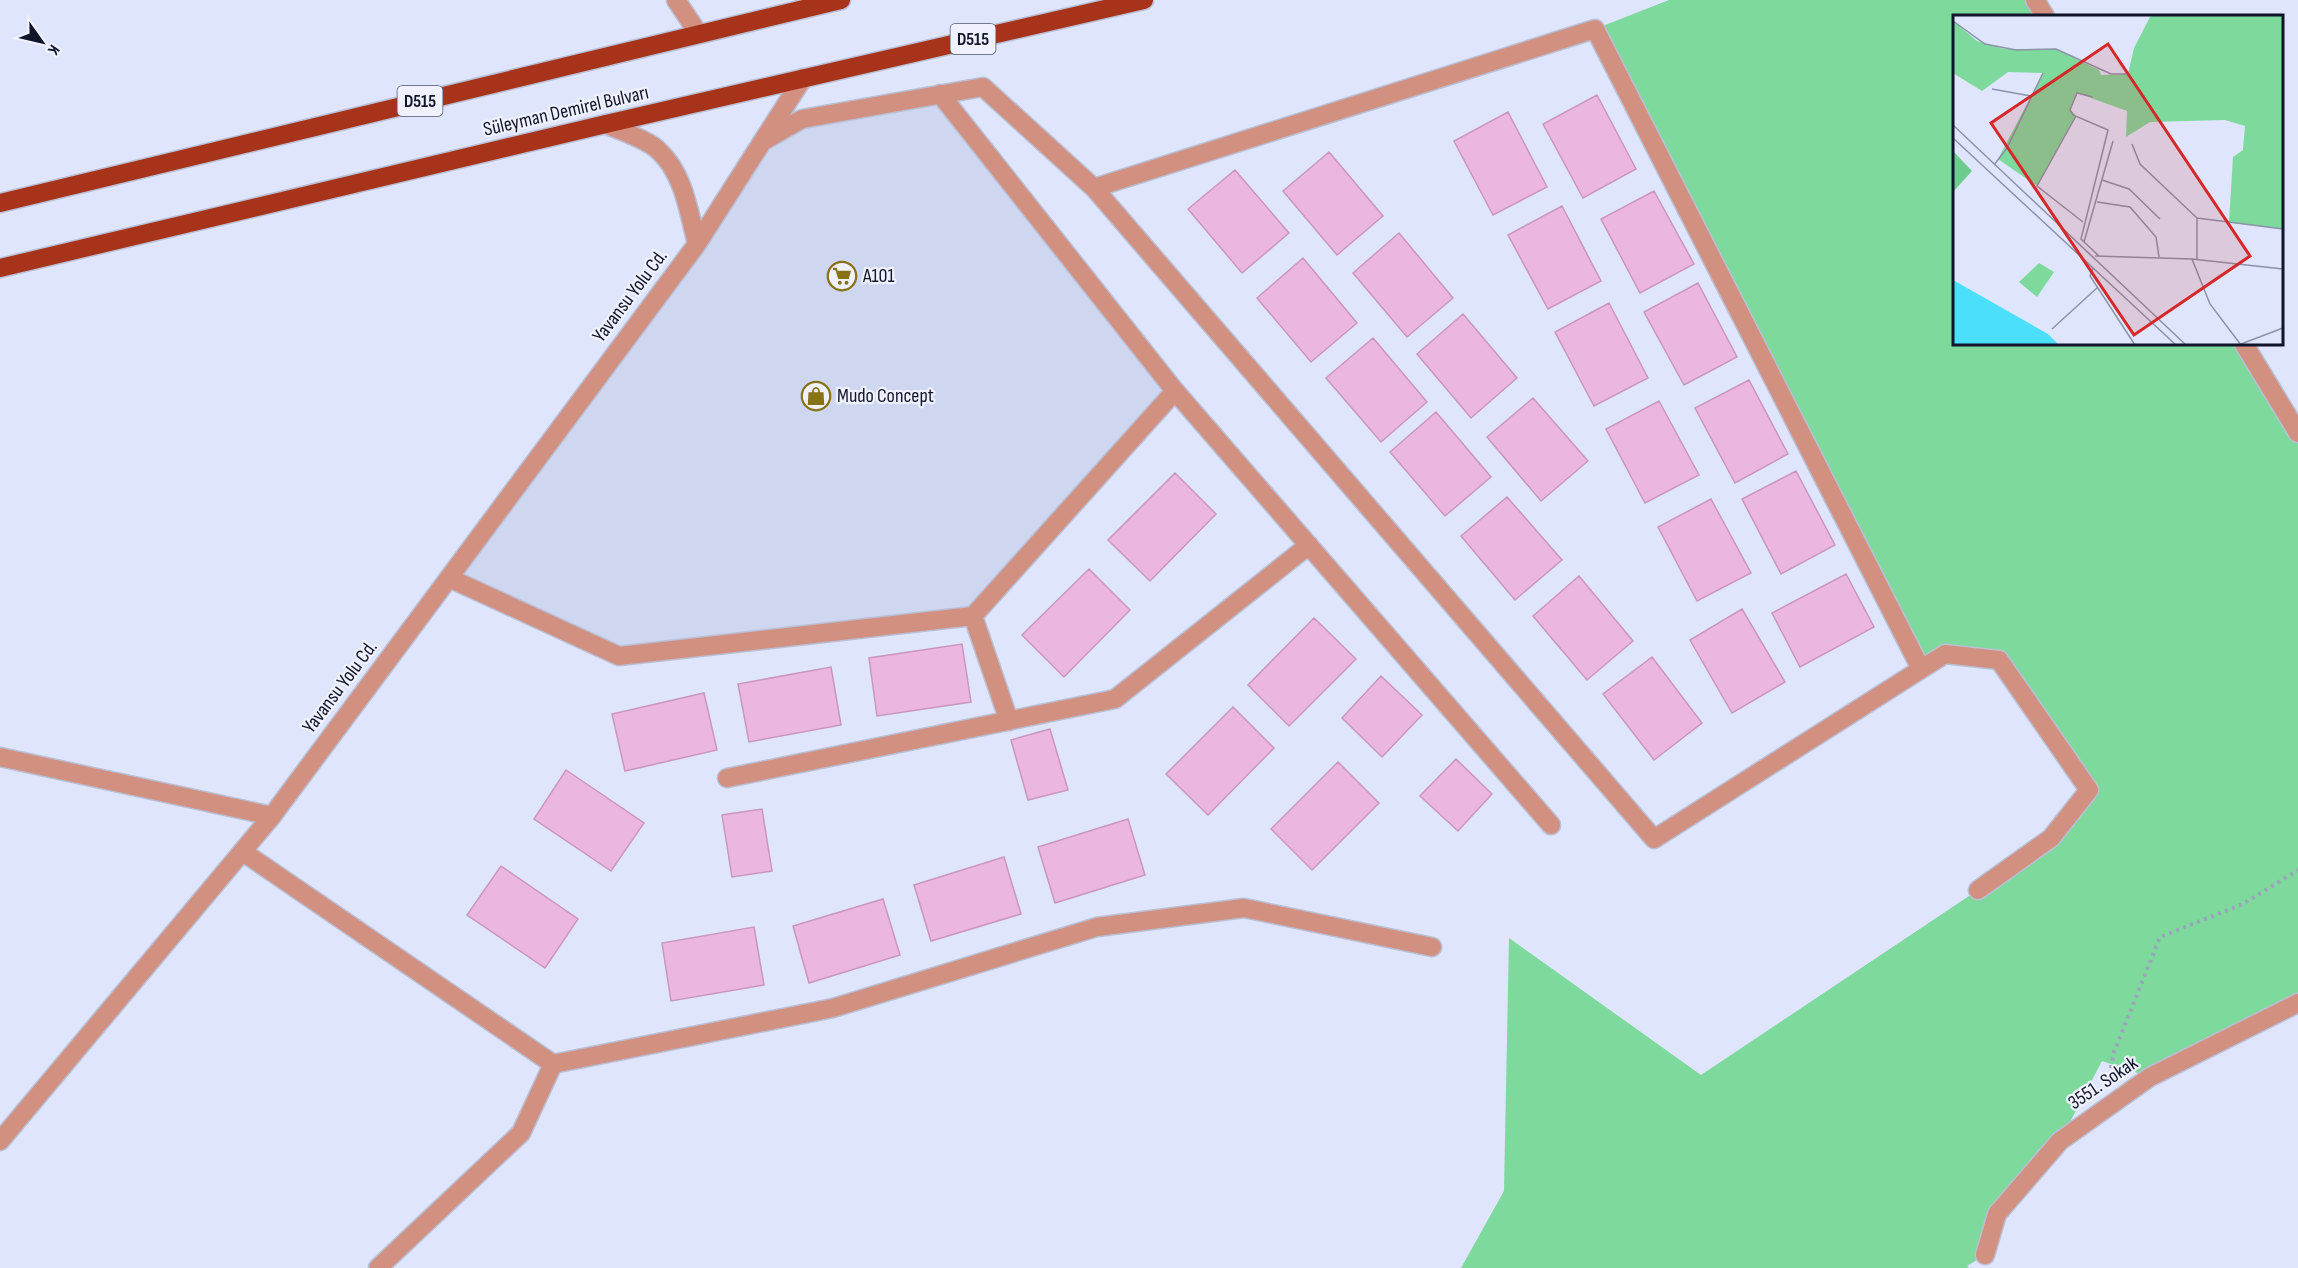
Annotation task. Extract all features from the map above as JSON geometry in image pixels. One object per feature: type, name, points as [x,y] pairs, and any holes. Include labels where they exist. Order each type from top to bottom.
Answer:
[{"type":"highway","name":"D515","points":[[0,203],[842,0]]},
{"type":"highway","name":"Süleyman Demirel Bulvarı","points":[[0,268],[606,124],[1144,0]]},
{"type":"street","points":[[676,0],[698,33]]},
{"type":"street","points":[[2034,0],[2043,15]]},
{"type":"street","points":[[1094,188],[1595,29],[1921,669]]},
{"type":"street","name":"Yavansu Yolu Cd.","points":[[0,1141],[272,816],[697,244],[803,78]]},
{"type":"street","points":[[762,142],[802,118],[983,87],[1094,188],[1654,839],[1946,654],[1999,660],[2088,790],[2051,838],[1978,890]]},
{"type":"street","points":[[940,94],[1175,391],[1551,825]]},
{"type":"street","points":[[606,124],[658,149],[672,168],[686,196],[697,244]]},
{"type":"street","points":[[2245,345],[2298,433]]},
{"type":"street","points":[[449,578],[619,656],[973,616],[1175,391]]},
{"type":"street","points":[[727,778],[1115,699],[1309,545]]},
{"type":"street","points":[[973,616],[1009,721]]},
{"type":"street","points":[[0,757],[272,816]]},
{"type":"street","points":[[243,852],[554,1064],[833,1008],[1097,927],[1244,908],[1432,947]]},
{"type":"street","name":"3551. Sokak","points":[[1985,1255],[1997,1214],[2060,1141],[2150,1077],[2298,1003]]},
{"type":"street","points":[[378,1268],[521,1133],[554,1064]]},
{"type":"path","points":[[2104,1110],[2114,1052],[2160,937],[2243,904],[2298,870]]},
{"type":"shaded area","points":[[940,94],[1175,391],[973,616],[619,656],[449,578],[762,142],[802,119]]},
{"type":"green space","points":[[1669,0],[2035,0],[2044,15],[1953,15],[1953,345],[2245,345],[2298,433],[2298,1003],[2150,1077],[2102,1061],[2060,1141],[1997,1214],[1985,1255],[1967,1266],[1969,1268],[1461,1268],[1504,1191],[1509,938],[1701,1075],[1978,890],[2051,838],[2088,790],[1999,660],[1946,654],[1921,669],[1595,29]]},
{"type":"building","points":[[1597,95],[1636,169],[1583,198],[1543,124]]},
{"type":"building","points":[[1508,112],[1547,187],[1493,215],[1454,141]]},
{"type":"building","points":[[1329,152],[1383,216],[1337,255],[1283,191]]},
{"type":"building","points":[[1235,170],[1289,233],[1242,273],[1188,209]]},
{"type":"building","points":[[1654,191],[1694,264],[1640,293],[1601,219]]},
{"type":"building","points":[[1562,206],[1601,281],[1548,309],[1508,235]]},
{"type":"building","points":[[1399,233],[1453,298],[1407,337],[1353,273]]},
{"type":"building","points":[[1303,258],[1357,323],[1311,362],[1257,298]]},
{"type":"building","points":[[1698,283],[1737,357],[1684,385],[1644,312]]},
{"type":"building","points":[[1609,303],[1648,378],[1594,406],[1555,332]]},
{"type":"building","points":[[1463,314],[1517,378],[1471,418],[1417,354]]},
{"type":"building","points":[[1373,338],[1427,402],[1381,442],[1326,378]]},
{"type":"building","points":[[1749,380],[1788,454],[1735,483],[1695,408]]},
{"type":"building","points":[[1533,398],[1588,461],[1541,501],[1487,437]]},
{"type":"building","points":[[1659,401],[1699,475],[1645,503],[1606,429]]},
{"type":"building","points":[[1436,412],[1491,477],[1445,516],[1390,452]]},
{"type":"building","points":[[1796,471],[1835,545],[1781,574],[1742,499]]},
{"type":"building","points":[[1175,473],[1216,514],[1150,581],[1108,540]]},
{"type":"building","points":[[1507,497],[1562,560],[1515,600],[1461,536]]},
{"type":"building","points":[[1711,499],[1751,573],[1697,601],[1658,527]]},
{"type":"building","points":[[1089,569],[1130,610],[1064,677],[1022,635]]},
{"type":"building","points":[[1846,574],[1874,627],[1800,667],[1772,613]]},
{"type":"building","points":[[1579,576],[1633,641],[1587,680],[1533,616]]},
{"type":"building","points":[[1742,609],[1785,682],[1732,713],[1690,640]]},
{"type":"building","points":[[1314,618],[1356,659],[1289,726],[1248,685]]},
{"type":"building","points":[[962,644],[971,702],[877,716],[869,658]]},
{"type":"building","points":[[1652,657],[1702,723],[1654,760],[1603,694]]},
{"type":"building","points":[[831,667],[841,725],[749,742],[738,684]]},
{"type":"building","points":[[1381,676],[1422,715],[1382,757],[1342,718]]},
{"type":"building","points":[[704,693],[717,750],[625,771],[612,714]]},
{"type":"building","points":[[1233,707],[1274,748],[1208,815],[1166,774]]},
{"type":"building","points":[[1050,729],[1068,790],[1028,800],[1011,740]]},
{"type":"building","points":[[1456,759],[1492,794],[1458,831],[1420,796]]},
{"type":"building","points":[[1338,762],[1379,803],[1312,870],[1271,829]]},
{"type":"building","points":[[566,770],[644,823],[611,871],[534,819]]},
{"type":"building","points":[[762,809],[772,871],[732,877],[722,815]]},
{"type":"building","points":[[1128,819],[1145,875],[1055,903],[1038,847]]},
{"type":"building","points":[[1004,857],[1021,914],[931,941],[914,885]]},
{"type":"building","points":[[501,866],[578,919],[545,968],[467,915]]},
{"type":"building","points":[[883,899],[900,955],[809,983],[793,926]]},
{"type":"building","points":[[754,927],[764,985],[671,1001],[662,943]]},
{"type":"place","name":"A101","points":[[842,276]]},
{"type":"place","name":"Mudo Concept","points":[[816,396]]}]
